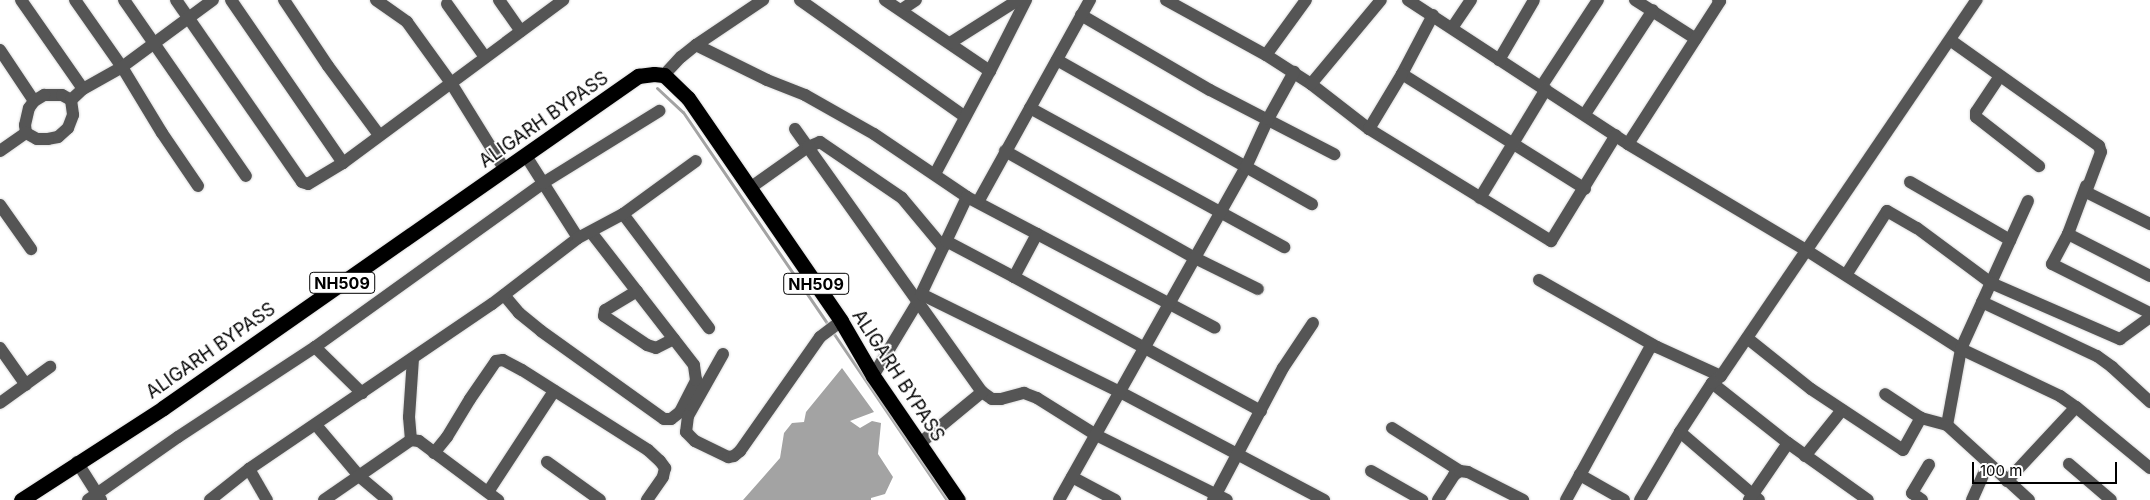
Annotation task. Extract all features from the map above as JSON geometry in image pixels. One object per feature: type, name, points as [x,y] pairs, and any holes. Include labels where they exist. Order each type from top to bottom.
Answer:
[{"type":"highway","name":"ALIGARH BYPASS","points":[[23,499],[80,467],[505,170],[534,169],[638,76],[664,75],[688,98],[750,188],[834,325],[873,376],[958,500]]},
{"type":"street","points":[[21,0],[83,89]]},
{"type":"street","points":[[75,0],[122,67],[162,133],[198,186]]},
{"type":"street","points":[[124,0],[246,176]]},
{"type":"street","points":[[176,0],[302,182],[311,184],[562,0]]},
{"type":"street","points":[[71,100],[83,89],[122,67],[213,0]]},
{"type":"street","points":[[231,0],[343,162]]},
{"type":"street","points":[[284,0],[328,66],[379,135]]},
{"type":"street","points":[[376,0],[407,22],[451,83],[505,170]]},
{"type":"street","points":[[498,0],[521,31]]},
{"type":"street","points":[[664,75],[681,57],[696,45],[763,0]]},
{"type":"street","points":[[800,0],[966,117]]},
{"type":"street","points":[[885,0],[990,71]]},
{"type":"street","points":[[901,10],[916,0]]},
{"type":"street","points":[[950,44],[1018,0]]},
{"type":"street","points":[[935,174],[1026,0]]},
{"type":"street","points":[[873,376],[919,298],[945,244],[972,199],[1005,151],[1090,0]]},
{"type":"street","points":[[1166,0],[1294,72],[1369,130],[1551,241],[1585,189],[1616,135]]},
{"type":"street","points":[[1266,55],[1306,0]]},
{"type":"street","points":[[1310,84],[1381,0]]},
{"type":"street","points":[[1408,0],[1585,114],[1628,144],[1806,250],[1960,349],[2060,396],[2076,406],[2150,468]]},
{"type":"street","points":[[1452,28],[1470,0]]},
{"type":"street","points":[[1500,60],[1534,0]]},
{"type":"street","points":[[1480,198],[1513,145],[1543,88],[1598,0]]},
{"type":"street","points":[[1635,0],[1696,39]]},
{"type":"street","points":[[1628,144],[1720,1],[1718,0]]},
{"type":"street","points":[[1640,500],[1680,432],[1747,338],[1977,0]]},
{"type":"street","points":[[447,4],[485,57]]},
{"type":"street","points":[[1585,114],[1653,10]]},
{"type":"street","points":[[1081,15],[1210,90],[1334,154]]},
{"type":"street","points":[[1369,130],[1433,16]]},
{"type":"street","points":[[1950,40],[2101,148],[2068,234],[2052,264],[2150,313]]},
{"type":"street","points":[[696,45],[767,80],[805,95],[874,134],[972,199],[1215,328]]},
{"type":"street","points":[[0,50],[34,101]]},
{"type":"street","points":[[1057,60],[1312,204]]},
{"type":"street","points":[[1059,500],[1167,304],[1246,166],[1268,119],[1294,72]]},
{"type":"street","points":[[1402,74],[1585,189]]},
{"type":"street","points":[[2000,76],[1976,112],[1976,117],[2040,166]]},
{"type":"street","points":[[26,133],[26,115],[34,101],[44,95],[62,95],[71,100]]},
{"type":"street","points":[[26,133],[36,139],[58,137],[68,128],[73,116],[71,100]]},
{"type":"street","points":[[1030,108],[1284,247]]},
{"type":"street","points":[[80,467],[95,496],[178,437],[315,347],[534,169],[659,112]]},
{"type":"street","points":[[795,129],[919,298],[982,392],[992,399],[1002,399],[1024,393],[1038,398],[1096,435],[1219,498],[1283,368],[1313,323]]},
{"type":"street","points":[[0,150],[26,133]]},
{"type":"street","points":[[750,188],[808,147],[820,142],[902,198],[945,244],[1014,277],[1261,411]]},
{"type":"street","points":[[1005,151],[1195,258],[1258,289]]},
{"type":"street","points":[[210,500],[249,469],[414,358],[504,294],[578,238],[623,214],[696,161]]},
{"type":"street","points":[[534,169],[578,238]]},
{"type":"street","points":[[1910,182],[2010,240]]},
{"type":"street","points":[[2086,186],[2086,192],[2092,196],[2150,224]]},
{"type":"street","points":[[1947,425],[1960,349],[2028,201]]},
{"type":"street","points":[[0,205],[31,249]]},
{"type":"street","points":[[1846,275],[1887,211],[1917,228],[1991,283],[2120,340],[2150,317]]},
{"type":"street","points":[[623,214],[709,328]]},
{"type":"street","points":[[504,294],[520,313],[541,331],[664,419],[671,419],[680,412],[696,380],[694,365],[591,232]]},
{"type":"street","points":[[1014,277],[1037,234]]},
{"type":"street","points":[[2068,234],[2150,276]]},
{"type":"street","points":[[1539,280],[1716,380],[1788,444],[1868,500]]},
{"type":"street","points":[[636,291],[605,310],[604,316],[647,345],[656,348],[674,339]]},
{"type":"street","points":[[919,298],[1120,392],[1240,453],[1324,500]]},
{"type":"street","points":[[1982,302],[2098,356],[2150,402]]},
{"type":"street","points":[[723,354],[688,416],[686,432],[695,441],[728,457],[740,452],[795,371],[834,325]]},
{"type":"street","points":[[1747,338],[1811,389],[1903,450],[1921,418]]},
{"type":"street","points":[[1566,500],[1652,344]]},
{"type":"street","points":[[315,347],[362,393]]},
{"type":"street","points":[[0,348],[26,385]]},
{"type":"street","points":[[411,440],[409,417],[414,358]]},
{"type":"street","points":[[434,453],[447,437],[496,361],[508,361],[648,450],[660,461],[665,468],[663,477],[648,500]]},
{"type":"street","points":[[0,403],[50,367]]},
{"type":"street","points":[[324,500],[360,477],[411,440],[419,441],[493,496],[554,391]]},
{"type":"street","points":[[919,444],[982,392]]},
{"type":"street","points":[[1885,394],[1921,418],[1947,425],[2029,500]]},
{"type":"street","points":[[2007,481],[2076,406]]},
{"type":"street","points":[[1806,456],[1842,410]]},
{"type":"street","points":[[316,425],[360,477],[382,499]]},
{"type":"street","points":[[1392,428],[1460,471],[1468,472],[1523,500]]},
{"type":"street","points":[[1680,432],[1754,498],[1788,444]]},
{"type":"street","points":[[547,462],[600,500]]},
{"type":"street","points":[[1972,500],[1988,464]]},
{"type":"street","points":[[2069,464],[2112,500]]},
{"type":"street","points":[[1922,500],[1912,493],[1929,465]]},
{"type":"street","points":[[249,469],[267,500]]},
{"type":"street","points":[[1371,471],[1422,500]]},
{"type":"street","points":[[1438,500],[1454,475],[1460,471]]},
{"type":"street","points":[[1580,474],[1624,500]]},
{"type":"street","points":[[1072,477],[1116,500]]},
{"type":"shaded area","points":[[842,368],[874,412],[850,421],[860,428],[872,421],[881,423],[878,454],[893,477],[885,494],[871,498],[871,500],[743,500],[780,458],[784,433],[792,423],[804,422],[806,412]]},
{"type":"waterway","points":[[657,88],[683,112],[829,326]]},
{"type":"waterway","points":[[832,331],[947,500]]}]
